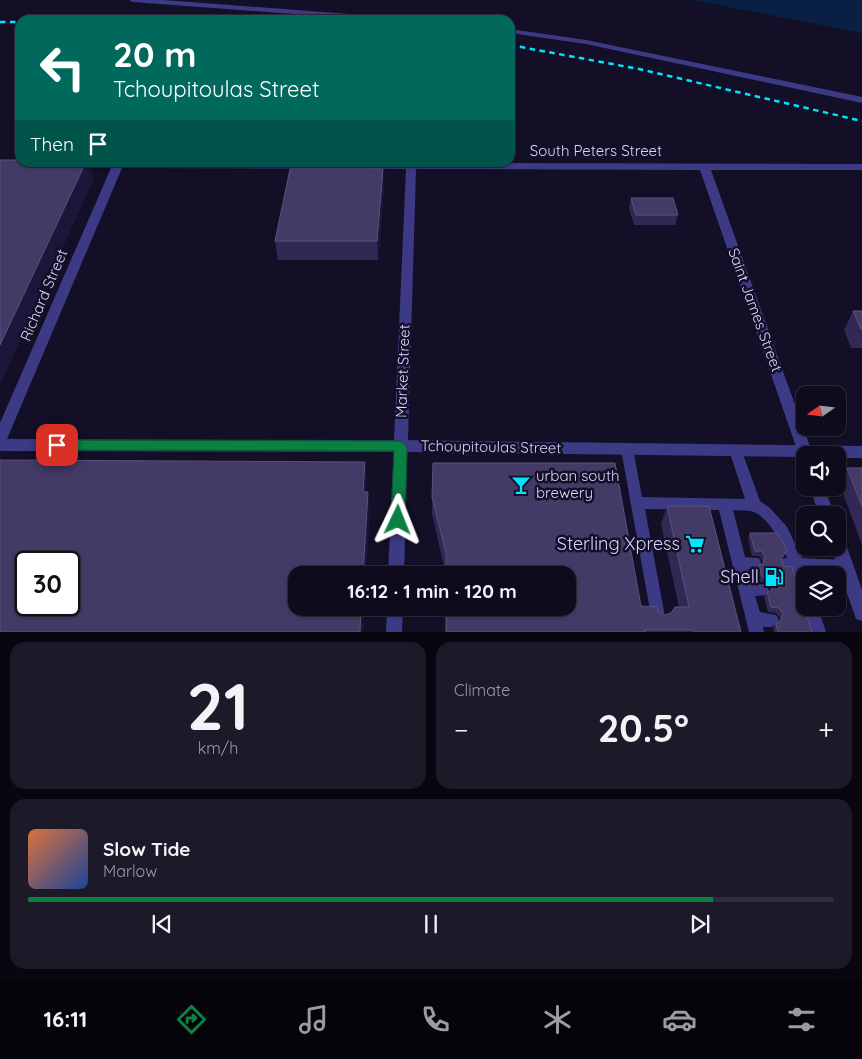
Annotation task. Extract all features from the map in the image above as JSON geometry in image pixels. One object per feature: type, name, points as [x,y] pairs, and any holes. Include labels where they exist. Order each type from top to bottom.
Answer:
[{"type":"street","name":"South Peters Street","points":[[515,165],[862,167]]},
{"type":"street","name":"Saint James Street","points":[[704,166],[803,446]]},
{"type":"street","name":"Richard Street","points":[[0,439],[117,167]]},
{"type":"street","name":"Market Street","points":[[396,566],[407,167]]},
{"type":"street","name":"Tchoupitoulas Street","points":[[0,445],[400,446],[735,450],[796,453]]},
{"type":"street","name":"Tchoupitoulas Street","points":[[846,452],[862,452]]},
{"type":"street","points":[[846,567],[857,584],[862,613]]},
{"type":"street","points":[[394,616],[394,632]]},
{"type":"lane","points":[[133,0],[336,15]]},
{"type":"lane","points":[[515,32],[586,42],[862,100]]},
{"type":"lane","points":[[627,449],[659,623]]},
{"type":"lane","points":[[735,450],[754,505]]},
{"type":"lane","points":[[636,503],[754,505],[770,513],[789,541],[791,564],[796,576]]},
{"type":"lane","points":[[724,504],[756,626],[770,620]]},
{"type":"lane","points":[[740,563],[754,563]]},
{"type":"lane","points":[[791,564],[828,566]]},
{"type":"lane","points":[[746,589],[762,590]]},
{"type":"water","points":[[692,0],[862,0],[862,33]]},
{"type":"building","points":[[0,160],[15,160],[15,167],[84,167],[0,345]]},
{"type":"building","points":[[290,169],[383,169],[377,241],[275,241]]},
{"type":"building","points":[[631,198],[673,198],[678,215],[636,215]]},
{"type":"building","points":[[853,311],[862,311],[862,329],[861,329]]},
{"type":"building","points":[[0,460],[365,462],[363,492],[368,492],[364,566],[288,566],[288,616],[361,616],[360,632],[0,632]]},
{"type":"building","points":[[433,463],[615,463],[641,606],[657,607],[658,612],[665,615],[671,613],[675,607],[689,607],[667,506],[709,506],[741,632],[645,630],[646,632],[446,632],[446,616],[576,616],[576,566],[446,566],[446,553],[432,497]]},
{"type":"building","points":[[847,468],[862,468],[862,506]]},
{"type":"building","name":"Shell","points":[[750,533],[778,533],[787,550],[781,560],[784,566],[792,567],[796,580],[796,616],[807,616],[812,632],[778,632],[776,624],[780,621],[783,614],[779,608],[771,607],[767,592],[771,591],[773,584],[770,578],[762,577],[759,565],[763,564],[765,557],[762,551],[755,551]]},
{"type":"railway","points":[[0,22],[15,22]]},
{"type":"railway","points":[[515,46],[639,69],[862,121]]},
{"type":"place","name":"urban south brewery","points":[[521,485]]},
{"type":"place","name":"Sterling Xpress","points":[[695,544]]},
{"type":"place","name":"Shell","points":[[774,577]]},
{"type":"route","points":[[57,445],[400,446],[398,520]]}]
